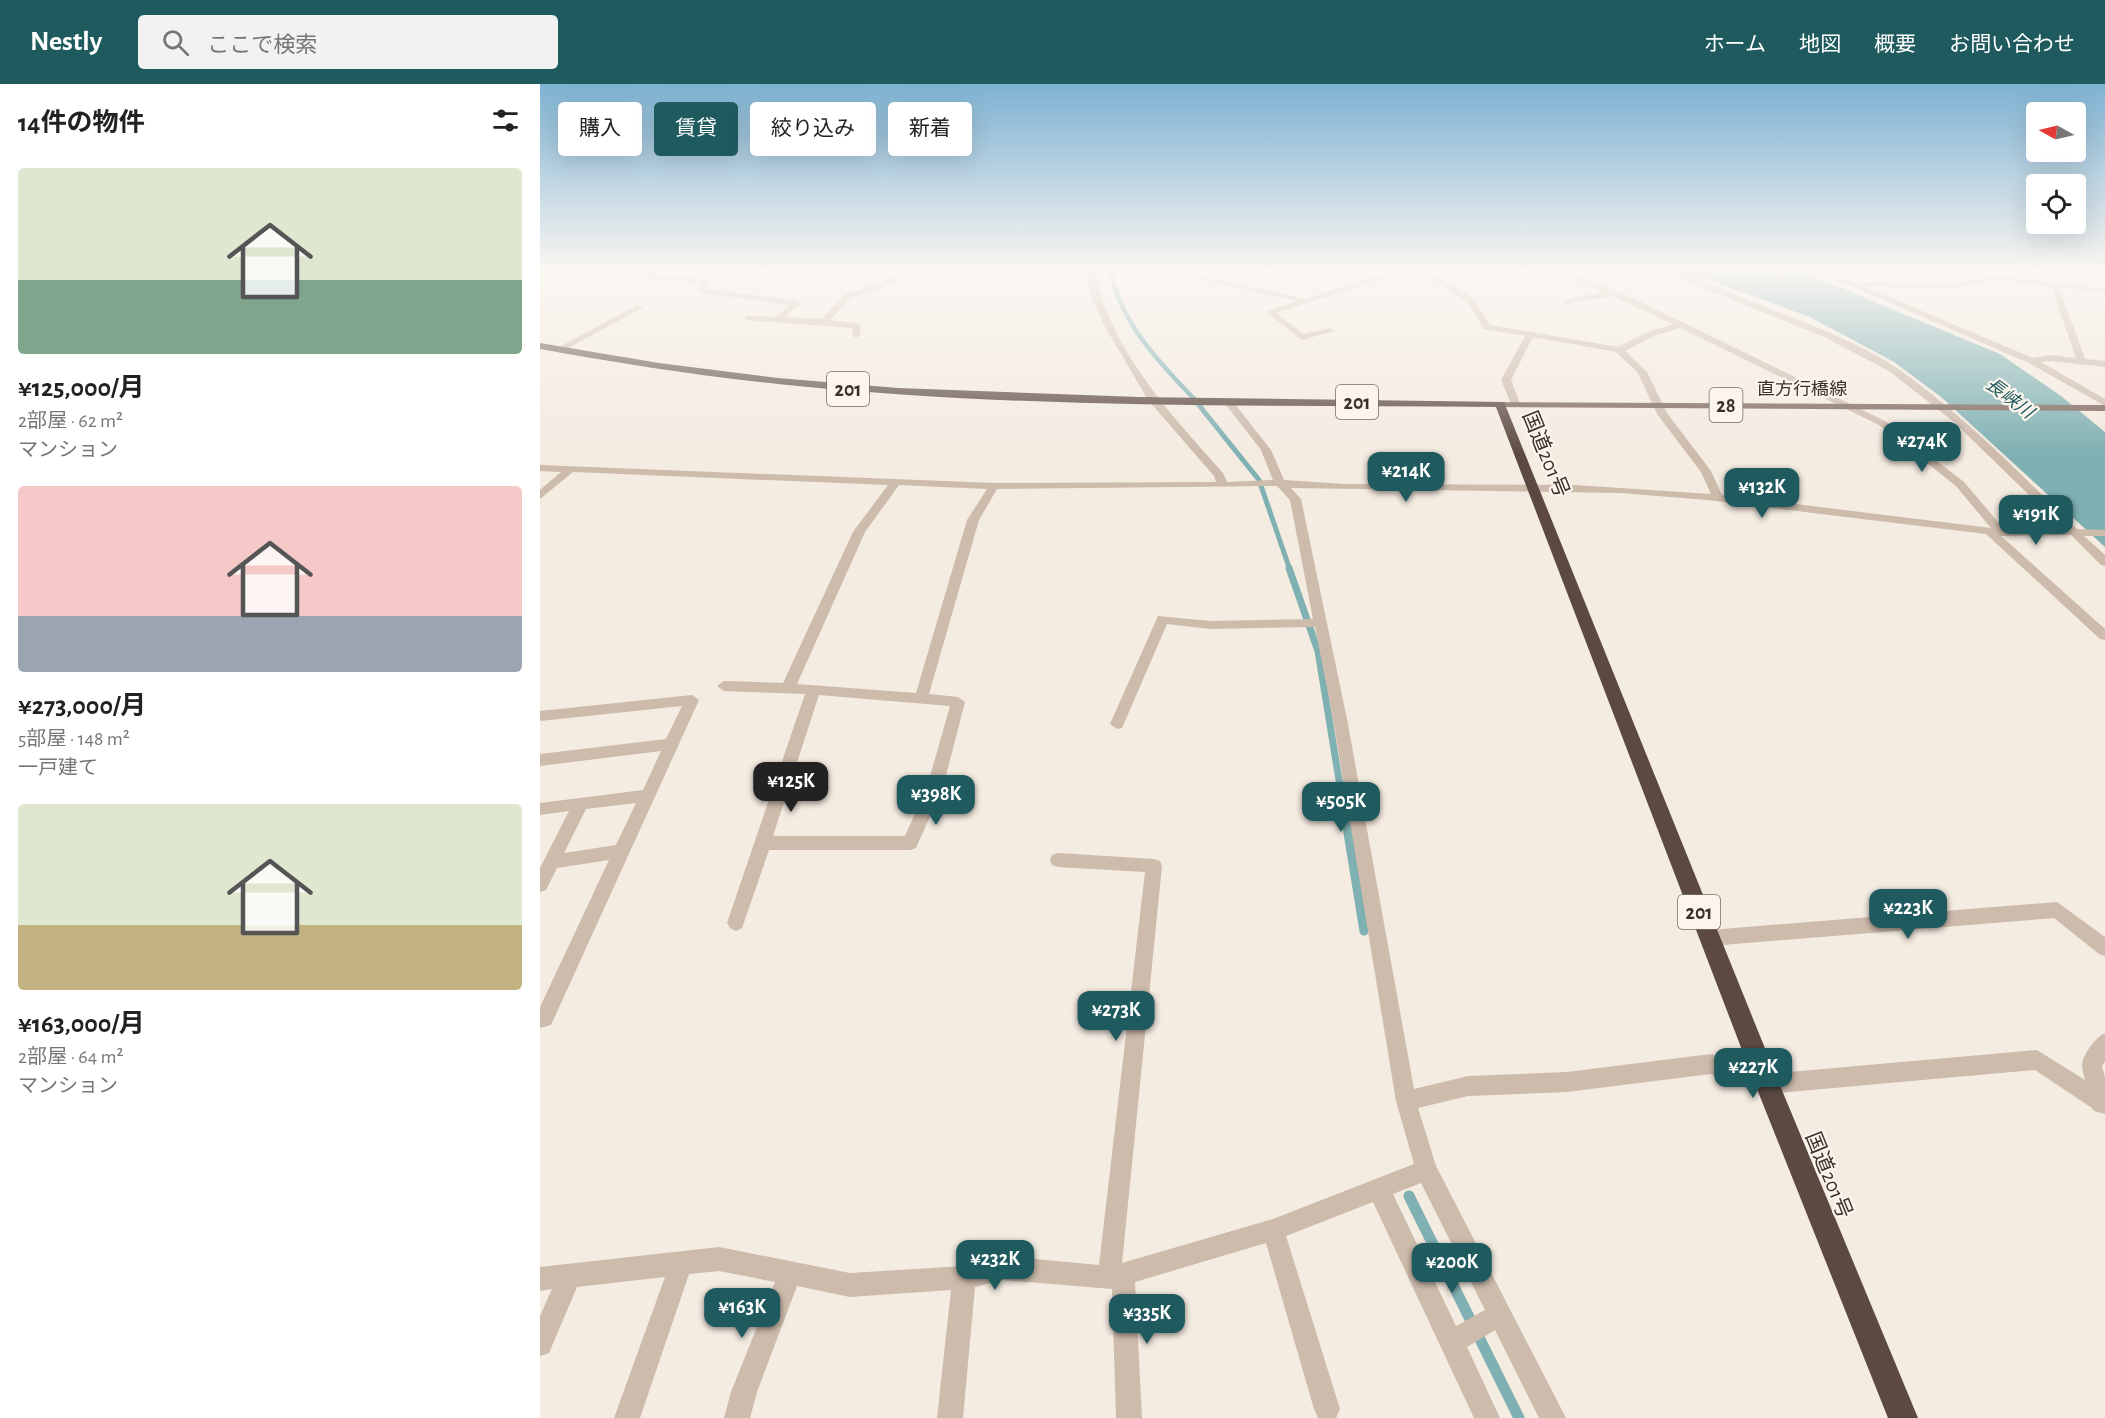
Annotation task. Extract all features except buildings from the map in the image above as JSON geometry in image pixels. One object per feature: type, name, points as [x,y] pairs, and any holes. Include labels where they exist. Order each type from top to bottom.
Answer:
[{"type":"highway","name":"国道201号","points":[[540,346],[735,378],[858,390],[1057,400],[1507,404],[1534,488],[1710,939],[1903,1418]]},
{"type":"main road","name":"直方行橋線","points":[[1507,404],[2105,408]]},
{"type":"street","points":[[558,350],[596,330]]},
{"type":"street","points":[[1111,330],[1156,400],[1226,484]]},
{"type":"street","points":[[1293,330],[1302,337],[1330,332]]},
{"type":"street","points":[[1508,330],[1619,351],[1639,368],[1669,423],[1706,471],[1718,498]]},
{"type":"street","points":[[1619,351],[1663,330]]},
{"type":"street","points":[[1691,330],[1882,423],[1960,484],[1996,532],[2105,636]]},
{"type":"street","points":[[1816,330],[1892,369],[1947,407],[2078,531],[2105,562]]},
{"type":"street","points":[[1960,330],[2032,361],[2105,403]]},
{"type":"street","points":[[2070,330],[2081,362]]},
{"type":"street","points":[[1507,404],[1508,374],[1516,365],[1530,335]]},
{"type":"street","points":[[2032,361],[2051,358],[2105,364]]},
{"type":"street","points":[[1228,401],[1266,450],[1276,483],[1294,499],[1321,623],[1406,1101],[1426,1170],[1494,1317],[1553,1418]]},
{"type":"street","points":[[540,468],[994,486],[1276,483],[1299,486],[1534,488],[1665,493],[1996,532],[2105,533]]},
{"type":"street","points":[[540,496],[571,469]]},
{"type":"street","points":[[788,688],[859,532],[895,483]]},
{"type":"street","points":[[921,698],[973,520],[994,486]]},
{"type":"street","points":[[1117,724],[1163,620],[1210,625],[1321,623]]},
{"type":"street","points":[[724,686],[788,688],[813,692],[958,702],[935,787],[910,843],[763,843]]},
{"type":"street","points":[[736,923],[813,692]]},
{"type":"street","points":[[540,716],[692,700],[544,1019],[540,1019]]},
{"type":"street","points":[[540,760],[672,744]]},
{"type":"street","points":[[540,809],[648,795]]},
{"type":"street","points":[[540,885],[581,804]]},
{"type":"street","points":[[552,862],[623,851]]},
{"type":"street","points":[[1058,860],[1154,866],[1116,1276],[1129,1418]]},
{"type":"street","points":[[1710,939],[2057,910],[2105,948]]},
{"type":"street","points":[[2103,1106],[2092,1064],[2105,1043]]},
{"type":"street","points":[[1406,1101],[1468,1086],[1567,1082],[1711,1065],[1767,1084],[2037,1060],[2103,1106]]},
{"type":"street","points":[[540,1279],[719,1258],[850,1285],[963,1278],[1003,1268],[1116,1276],[1273,1230],[1426,1170]]},
{"type":"street","points":[[1379,1189],[1457,1339],[1487,1418]]},
{"type":"street","points":[[1273,1230],[1327,1409]]},
{"type":"street","points":[[627,1418],[682,1262]]},
{"type":"street","points":[[738,1418],[744,1392],[790,1274]]},
{"type":"street","points":[[540,1344],[569,1276]]},
{"type":"street","points":[[950,1418],[963,1278]]},
{"type":"street","points":[[1457,1339],[1494,1317]]},
{"type":"water","name":"長峡川","points":[[1835,330],[1943,330],[2000,354],[2061,396],[2105,432],[2105,547],[1941,397],[1894,362]]},
{"type":"waterway","points":[[1135,330],[1155,356],[1196,401]]},
{"type":"waterway","points":[[1194,399],[1259,480],[1290,570]]},
{"type":"waterway","points":[[1289,568],[1318,651],[1340,786]]},
{"type":"waterway","points":[[1340,784],[1364,931]]},
{"type":"waterway","points":[[1409,1196],[1519,1418]]}]
